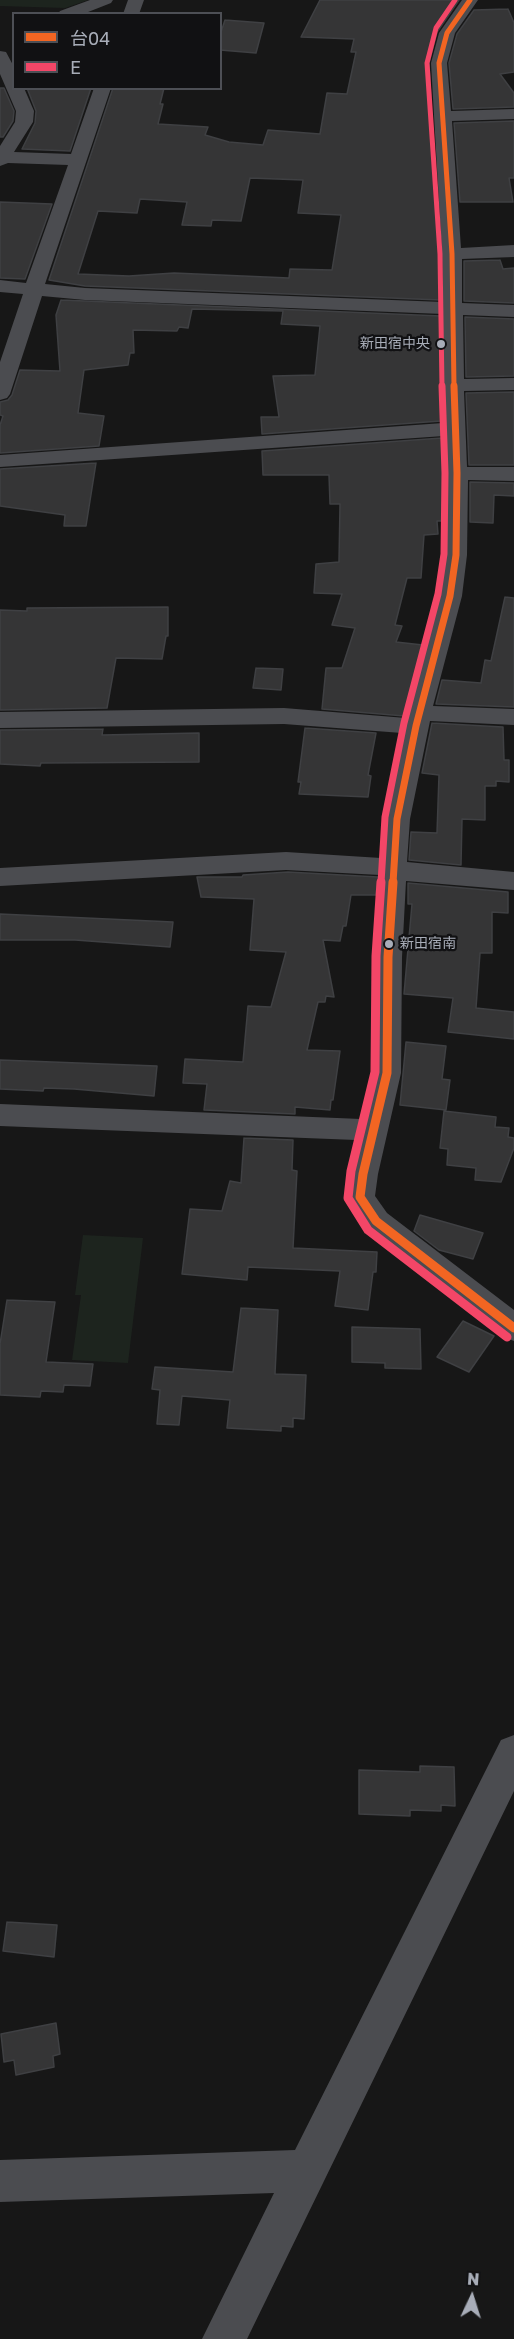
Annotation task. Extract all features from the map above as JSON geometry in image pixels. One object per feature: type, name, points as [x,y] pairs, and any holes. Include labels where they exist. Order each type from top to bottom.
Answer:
[{"type":"street","points":[[72,12],[105,0]]},
{"type":"street","points":[[470,0],[447,33],[439,63],[452,254],[454,429],[457,473],[456,555],[450,596],[418,719],[398,819],[388,957],[387,1073],[363,1174],[360,1197],[376,1221],[514,1328]]},
{"type":"street","points":[[0,56],[12,83]]},
{"type":"street","points":[[15,90],[25,111],[24,122],[2,159],[78,160]]},
{"type":"street","points":[[0,393],[103,90]]},
{"type":"street","points":[[442,116],[514,114]]},
{"type":"street","points":[[452,254],[514,251]]},
{"type":"street","points":[[0,286],[85,294],[514,311]]},
{"type":"street","points":[[453,385],[514,384]]},
{"type":"street","points":[[0,461],[454,429]]},
{"type":"street","points":[[457,473],[514,474]]},
{"type":"street","points":[[0,720],[284,716],[418,719],[514,717]]},
{"type":"street","points":[[0,878],[286,861],[394,867],[410,873],[514,881]]},
{"type":"street","points":[[0,1115],[373,1130]]},
{"type":"street","points":[[224,2339],[514,1752]]},
{"type":"street","points":[[0,2181],[306,2171]]},
{"type":"shaded area","points":[[0,0],[88,0],[65,8],[0,6]]},
{"type":"shaded area","points":[[83,1235],[143,1238],[128,1363],[72,1360],[81,1295],[75,1295]]},
{"type":"building","points":[[320,0],[459,0],[437,32],[429,63],[441,300],[85,286],[49,280],[112,90],[164,90],[158,124],[208,127],[205,135],[229,142],[263,145],[268,130],[320,134],[327,93],[347,94],[356,52],[351,52],[354,39],[301,37]],"holes":[[[250,178],[303,180],[298,213],[341,215],[332,270],[290,269],[289,278],[174,273],[129,276],[78,274],[98,211],[137,213],[140,199],[187,202],[182,225],[211,226],[212,220],[241,221]]]},
{"type":"building","points":[[508,9],[514,23],[514,72],[500,74],[514,93],[514,107],[453,109],[449,63],[457,34],[474,10]]},
{"type":"building","points":[[225,20],[264,23],[256,53],[222,50],[222,29]]},
{"type":"building","points":[[0,88],[4,88],[14,111],[13,121],[3,137],[0,137]]},
{"type":"building","points":[[28,90],[90,90],[70,151],[22,149],[35,123],[36,111]]},
{"type":"building","points":[[514,121],[514,178],[509,178],[513,202],[460,202],[454,123]]},
{"type":"building","points":[[0,202],[52,204],[25,279],[0,278]]},
{"type":"building","points":[[500,260],[503,269],[514,268],[514,303],[464,301],[464,261]]},
{"type":"building","points":[[61,300],[441,316],[441,421],[262,434],[261,417],[279,417],[273,376],[315,375],[320,326],[281,324],[283,311],[192,309],[188,328],[179,327],[177,331],[133,330],[134,353],[130,353],[128,365],[84,370],[78,413],[104,416],[99,446],[0,453],[0,425],[3,416],[0,415],[0,402],[8,400],[12,395],[20,370],[60,371],[56,315]]},
{"type":"building","points":[[465,317],[514,319],[514,376],[466,377]]},
{"type":"building","points":[[514,392],[514,465],[469,465],[466,393]]},
{"type":"building","points":[[442,438],[443,521],[437,521],[438,534],[424,535],[421,578],[407,578],[395,625],[402,626],[396,642],[423,645],[404,716],[322,709],[326,668],[342,668],[355,628],[332,625],[342,594],[314,593],[316,564],[339,562],[340,504],[330,504],[329,475],[263,475],[262,451]]},
{"type":"building","points":[[96,463],[86,526],[64,526],[65,515],[0,506],[0,469]]},
{"type":"building","points":[[470,482],[514,483],[514,496],[494,495],[493,523],[470,522]]},
{"type":"building","points":[[505,597],[514,598],[514,707],[436,704],[442,680],[481,683],[485,660],[491,661]]},
{"type":"building","points":[[168,607],[168,636],[166,636],[162,659],[116,658],[107,708],[0,710],[0,610]]},
{"type":"building","points":[[256,668],[283,669],[281,690],[253,688]]},
{"type":"building","points":[[432,723],[503,727],[504,760],[509,760],[509,782],[496,781],[496,786],[485,786],[485,820],[462,819],[461,865],[409,860],[411,832],[437,833],[439,775],[422,773]]},
{"type":"building","points":[[305,728],[376,733],[368,775],[371,776],[368,797],[299,794],[301,782],[298,782]]},
{"type":"building","points":[[103,729],[102,735],[199,733],[199,762],[41,763],[40,766],[0,764],[0,730]]},
{"type":"building","points":[[288,872],[378,877],[376,895],[351,895],[346,926],[343,926],[340,941],[323,940],[334,997],[326,996],[325,1002],[318,1002],[307,1050],[340,1051],[330,1110],[295,1107],[295,1114],[204,1110],[207,1084],[183,1083],[185,1059],[243,1062],[248,1006],[271,1007],[286,952],[250,950],[254,899],[201,897],[197,877],[242,877],[243,875]]},
{"type":"building","points":[[408,883],[508,892],[508,913],[492,912],[492,953],[480,953],[476,1008],[514,1012],[514,1039],[448,1032],[453,998],[404,994],[412,904],[408,904]]},
{"type":"building","points":[[0,914],[173,922],[170,947],[75,940],[0,940]]},
{"type":"building","points":[[406,1042],[446,1046],[442,1079],[450,1080],[446,1110],[400,1105]]},
{"type":"building","points":[[0,1060],[157,1066],[154,1096],[74,1089],[44,1088],[43,1091],[0,1089]]},
{"type":"building","points":[[444,1111],[496,1117],[495,1127],[509,1128],[508,1137],[514,1138],[514,1148],[501,1182],[475,1180],[476,1168],[447,1165],[448,1149],[440,1148]]},
{"type":"building","points":[[244,1138],[293,1140],[292,1170],[297,1171],[293,1248],[377,1252],[376,1272],[373,1272],[368,1310],[335,1306],[340,1271],[248,1267],[247,1280],[182,1274],[190,1209],[222,1211],[230,1181],[241,1183]]},
{"type":"building","points":[[420,1215],[483,1233],[473,1259],[439,1250],[414,1231]]},
{"type":"building","points":[[7,1300],[55,1302],[46,1362],[93,1364],[90,1386],[64,1385],[63,1392],[41,1391],[40,1397],[0,1395],[0,1344]]},
{"type":"building","points":[[241,1308],[278,1310],[275,1374],[306,1375],[304,1419],[293,1418],[293,1427],[281,1426],[281,1431],[227,1428],[230,1400],[182,1396],[179,1425],[157,1424],[160,1390],[152,1389],[155,1367],[233,1372]]},
{"type":"building","points":[[463,1321],[494,1336],[469,1372],[437,1357]]},
{"type":"building","points":[[352,1327],[420,1329],[421,1369],[385,1368],[385,1363],[352,1362]]},
{"type":"building","points":[[420,1766],[454,1767],[455,1806],[441,1805],[441,1811],[410,1810],[410,1816],[359,1814],[359,1770],[420,1772]]},
{"type":"building","points":[[7,1922],[57,1925],[54,1957],[3,1951]]},
{"type":"building","points":[[56,2023],[60,2054],[53,2056],[54,2067],[16,2075],[14,2060],[4,2062],[1,2034]]},
{"type":"transit line","name":"E","points":[[455,0],[436,28],[427,63],[440,254],[442,429],[445,473],[444,554],[438,594],[404,723],[385,817],[376,956],[375,1072],[351,1171],[348,1198],[368,1230],[507,1337]]},
{"type":"transit line","name":"台04","points":[[470,0],[447,33],[439,63],[452,254],[454,429],[457,473],[456,555],[450,596],[416,726],[397,819],[388,957],[387,1073],[363,1174],[360,1197],[376,1221],[514,1328]]},
{"type":"place","name":"新田宿中央","points":[[441,344]]},
{"type":"place","name":"新田宿南","points":[[389,944]]}]
